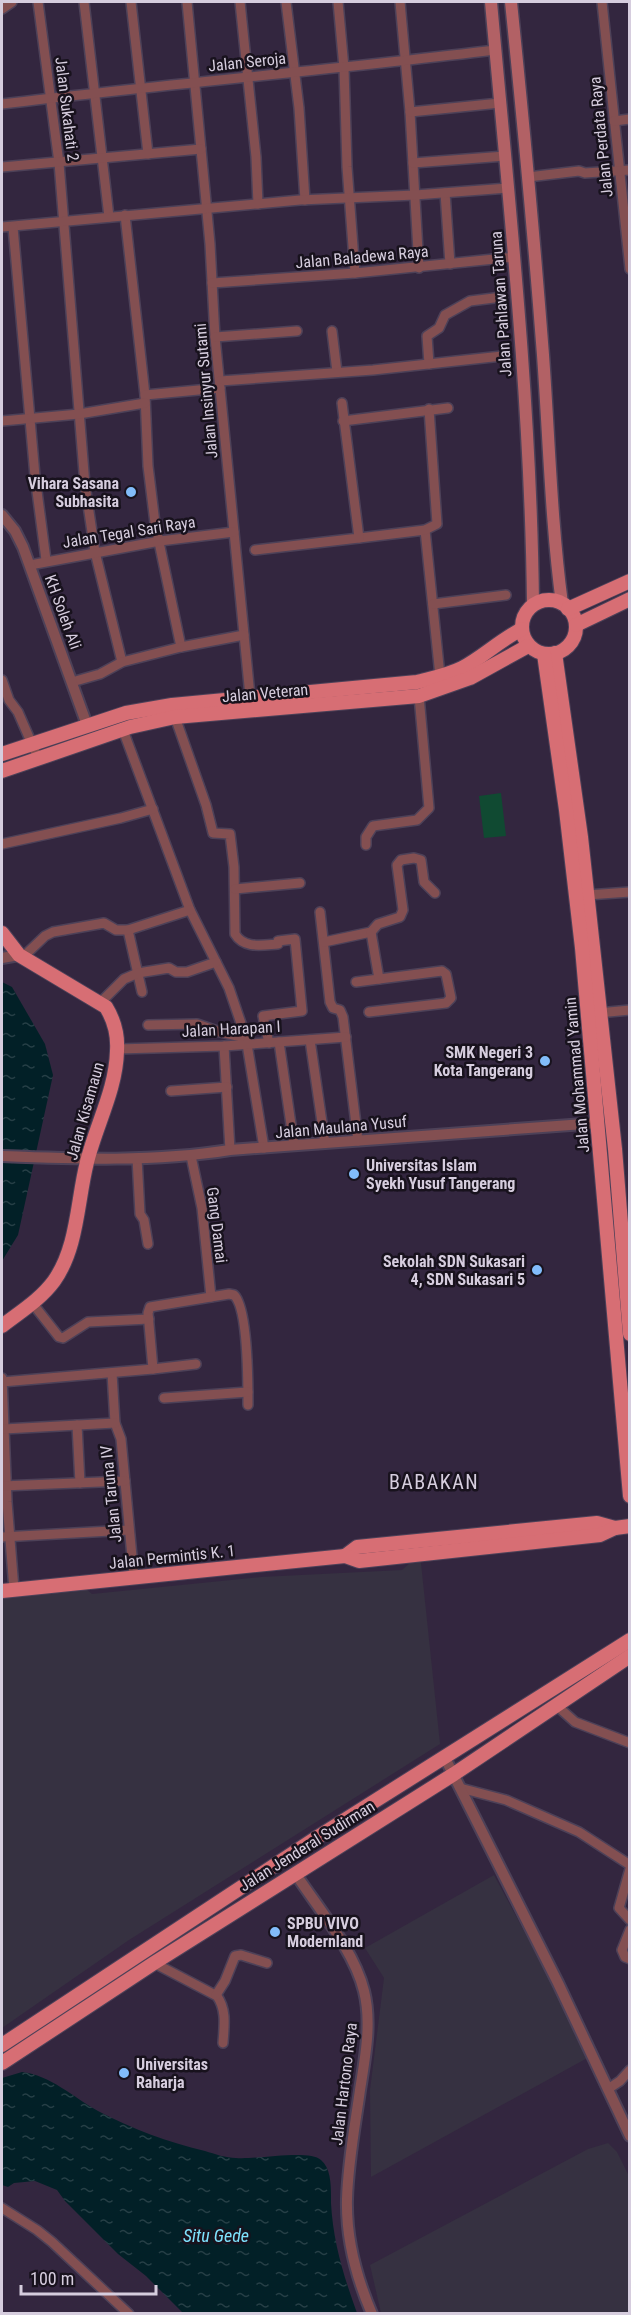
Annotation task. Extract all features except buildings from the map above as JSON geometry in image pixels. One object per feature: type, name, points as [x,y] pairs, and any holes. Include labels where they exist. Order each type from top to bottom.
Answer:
[{"type":"main road","name":"Jalan Pahlawan Taruna","points":[[491,2],[514,257],[532,528],[533,605]]},
{"type":"main road","points":[[511,2],[543,351],[550,487],[565,606],[576,626],[573,638],[566,647],[550,653],[528,646],[522,629],[523,618],[533,605],[542,601],[553,601],[565,606],[630,581]]},
{"type":"main road","points":[[576,626],[630,599]]},
{"type":"main road","name":"Jalan Veteran","points":[[2,771],[123,730],[175,717],[346,696],[440,676],[463,668],[504,638],[522,629]]},
{"type":"main road","name":"Jalan Veteran","points":[[2,754],[126,712],[188,702],[250,696],[419,696],[470,678],[528,646]]},
{"type":"main road","name":"Jalan Mohammad Yamin","points":[[550,653],[587,895],[598,1013],[623,1177],[630,1334]]},
{"type":"main road","name":"Jalan Mohammad Yamin","points":[[550,653],[598,1123],[630,1496]]},
{"type":"main road","name":"Jalan Kisamaun","points":[[2,933],[21,956],[100,1003],[112,1017],[118,1048],[109,1096],[87,1160],[70,1250],[54,1280],[33,1304],[2,1326]]},
{"type":"main road","name":"Jalan Permintis K. 1","points":[[8,1590],[345,1556],[359,1561],[600,1535],[622,1527]]},
{"type":"main road","name":"Jalan Jenderal Sudirman","points":[[2,2045],[220,1900],[630,1640]]},
{"type":"main road","name":"Jalan Jenderal Sudirman","points":[[2,2063],[154,1963],[454,1774],[630,1656]]},
{"type":"street","points":[[2,9],[12,2]]},
{"type":"street","name":"Jalan Sukahati 2","points":[[38,2],[59,163],[85,485],[95,552],[122,662]]},
{"type":"street","points":[[84,2],[109,217]]},
{"type":"street","points":[[131,2],[148,154]]},
{"type":"street","name":"Jalan Insinyur Sutami","points":[[187,2],[196,83],[215,338],[250,696]]},
{"type":"street","points":[[240,2],[256,157],[258,204]]},
{"type":"street","points":[[286,2],[303,147],[305,200]]},
{"type":"street","points":[[338,2],[344,68],[348,198],[355,273]]},
{"type":"street","points":[[400,2],[410,112],[419,268]]},
{"type":"street","name":"Jalan Perdata Raya","points":[[602,2],[619,171],[627,221],[630,269]]},
{"type":"street","name":"Jalan Seroja","points":[[2,104],[495,50]]},
{"type":"street","points":[[410,112],[500,103]]},
{"type":"street","points":[[614,121],[630,119]]},
{"type":"street","points":[[2,167],[201,149]]},
{"type":"street","points":[[413,163],[505,156]]},
{"type":"street","points":[[529,179],[579,171],[585,174],[630,170]]},
{"type":"street","points":[[2,227],[305,200],[445,194],[508,188]]},
{"type":"street","points":[[445,194],[450,264]]},
{"type":"street","points":[[125,215],[145,399],[150,484],[181,647]]},
{"type":"street","points":[[13,227],[30,417],[46,560]]},
{"type":"street","name":"Jalan Baladewa Raya","points":[[212,283],[419,268],[514,257]]},
{"type":"street","points":[[429,364],[427,336],[439,328],[445,315],[476,299],[502,297]]},
{"type":"street","points":[[215,338],[297,330]]},
{"type":"street","points":[[332,331],[337,372]]},
{"type":"street","points":[[2,421],[79,414],[220,384],[502,356]]},
{"type":"street","points":[[342,402],[359,538]]},
{"type":"street","points":[[343,422],[448,408]]},
{"type":"street","points":[[255,550],[425,530],[434,527],[438,518],[429,409]]},
{"type":"street","name":"KH Soleh Ali","points":[[2,514],[15,531],[30,565],[87,725]]},
{"type":"street","points":[[425,530],[440,676]]},
{"type":"street","name":"Jalan Tegal Sari Raya","points":[[30,565],[46,560],[160,541],[234,532]]},
{"type":"street","points":[[433,604],[506,595]]},
{"type":"street","points":[[72,681],[100,674],[122,662],[181,647],[244,635]]},
{"type":"street","points":[[2,680],[9,700],[18,712],[38,758]]},
{"type":"street","points":[[366,845],[366,837],[374,826],[417,820],[429,808],[419,696]]},
{"type":"street","points":[[175,717],[206,805],[213,833],[230,834],[235,889],[233,897],[235,934],[239,940],[255,945],[278,944],[278,940],[295,939],[302,1011],[263,1016],[274,1043],[294,1145]]},
{"type":"street","points":[[123,730],[190,910],[229,988],[246,1041],[264,1148]]},
{"type":"street","points":[[2,844],[153,809]]},
{"type":"street","points":[[324,942],[371,932],[378,924],[403,914],[397,865],[399,861],[414,858],[421,860],[424,882],[435,893]]},
{"type":"street","points":[[235,889],[300,883]]},
{"type":"street","points":[[259,887],[259,897]]},
{"type":"street","points":[[587,895],[630,892]]},
{"type":"street","points":[[2,958],[21,956],[53,932],[104,923],[116,930],[128,930],[190,910]]},
{"type":"street","points":[[320,912],[330,1002],[333,1008],[342,1013],[346,1037],[358,1141]]},
{"type":"street","points":[[128,930],[142,992]]},
{"type":"street","points":[[371,932],[380,979]]},
{"type":"street","points":[[100,1003],[124,979],[138,972],[169,968],[176,972],[187,972],[216,962]]},
{"type":"street","points":[[356,982],[442,971],[446,974],[451,998],[446,1003],[369,1012]]},
{"type":"street","points":[[598,1013],[630,1010]]},
{"type":"street","points":[[148,1025],[197,1024],[246,1041]]},
{"type":"street","name":"Jalan Harapan I","points":[[118,1048],[225,1046],[246,1041],[274,1043],[346,1037]]},
{"type":"street","points":[[310,1040],[325,1143]]},
{"type":"street","points":[[225,1046],[230,1150]]},
{"type":"street","points":[[171,1091],[227,1087]]},
{"type":"street","name":"Jalan Maulana Yusuf","points":[[2,1156],[87,1160],[192,1156],[230,1150],[598,1123]]},
{"type":"street","name":"Gang Damai","points":[[192,1156],[202,1209],[211,1297]]},
{"type":"street","points":[[137,1158],[140,1214],[144,1220],[147,1244]]},
{"type":"street","points":[[153,1369],[148,1310],[152,1305],[234,1295],[238,1299],[245,1332],[248,1405]]},
{"type":"street","points":[[33,1304],[59,1337],[63,1338],[88,1322],[149,1319]]},
{"type":"street","points":[[8,1590],[2,1380],[112,1373],[196,1364]]},
{"type":"street","name":"Jalan Taruna IV","points":[[112,1373],[115,1423],[121,1439],[134,1578]]},
{"type":"street","points":[[164,1398],[248,1392]]},
{"type":"street","points":[[4,1429],[115,1423]]},
{"type":"street","points":[[77,1425],[80,1483]]},
{"type":"street","points":[[4,1485],[125,1481]]},
{"type":"street","points":[[5,1537],[129,1530]]},
{"type":"street","points":[[556,1705],[575,1722],[630,1743]]},
{"type":"street","points":[[445,1758],[558,1983],[630,2136]]},
{"type":"street","points":[[460,1788],[506,1800],[579,1832],[630,1867],[619,1902],[622,1913],[630,1920]]},
{"type":"street","name":"Jalan Hartono Raya","points":[[295,1873],[336,1933],[364,1991],[367,2045],[347,2201],[361,2288],[372,2313]]},
{"type":"street","points":[[630,1930],[622,1950],[625,1957],[630,1959]]},
{"type":"street","points":[[216,1995],[225,1981],[235,1956],[241,1955],[267,1962]]},
{"type":"street","points":[[154,1963],[216,1995],[223,2004],[224,2043]]},
{"type":"street","points":[[609,2089],[630,2070]]},
{"type":"street","points":[[2,2208],[52,2242],[129,2313]]},
{"type":"shaded area","points":[[420,1554],[440,1744],[129,1940],[2,2028],[2,1598],[86,1589],[92,1594],[261,1577],[402,1570]]},
{"type":"shaded area","points":[[494,1875],[591,2056],[371,2177],[370,2090],[384,1978],[365,1948]]},
{"type":"shaded area","points":[[608,2143],[617,2152],[629,2176],[629,2313],[381,2313],[370,2265],[588,2149]]},
{"type":"green space","points":[[501,793],[506,836],[484,838],[479,796]]},
{"type":"water","points":[[2,982],[12,987],[45,1044],[53,1075],[18,1235],[2,1261]]},
{"type":"water","name":"Situ Gede","points":[[22,2072],[52,2082],[98,2111],[124,2124],[220,2156],[245,2158],[305,2155],[321,2160],[329,2174],[332,2217],[337,2245],[357,2313],[183,2313],[146,2276],[118,2254],[57,2190],[35,2181],[14,2183],[8,2187],[2,2185],[2,2078]]},
{"type":"place","name":"Vihara Sasana Subhasita","points":[[131,492]]},
{"type":"place","name":"SMK Negeri 3 Kota Tangerang","points":[[545,1061]]},
{"type":"place","name":"Universitas Islam Syekh Yusuf Tangerang","points":[[354,1174]]},
{"type":"place","name":"Sekolah SDN Sukasari 4, SDN Sukasari 5","points":[[537,1270]]},
{"type":"place","name":"SPBU VIVO Modernland","points":[[275,1932]]},
{"type":"place","name":"Universitas Raharja","points":[[124,2073]]},
{"type":"district","name":"BABAKAN","points":[[434,1482]]}]
